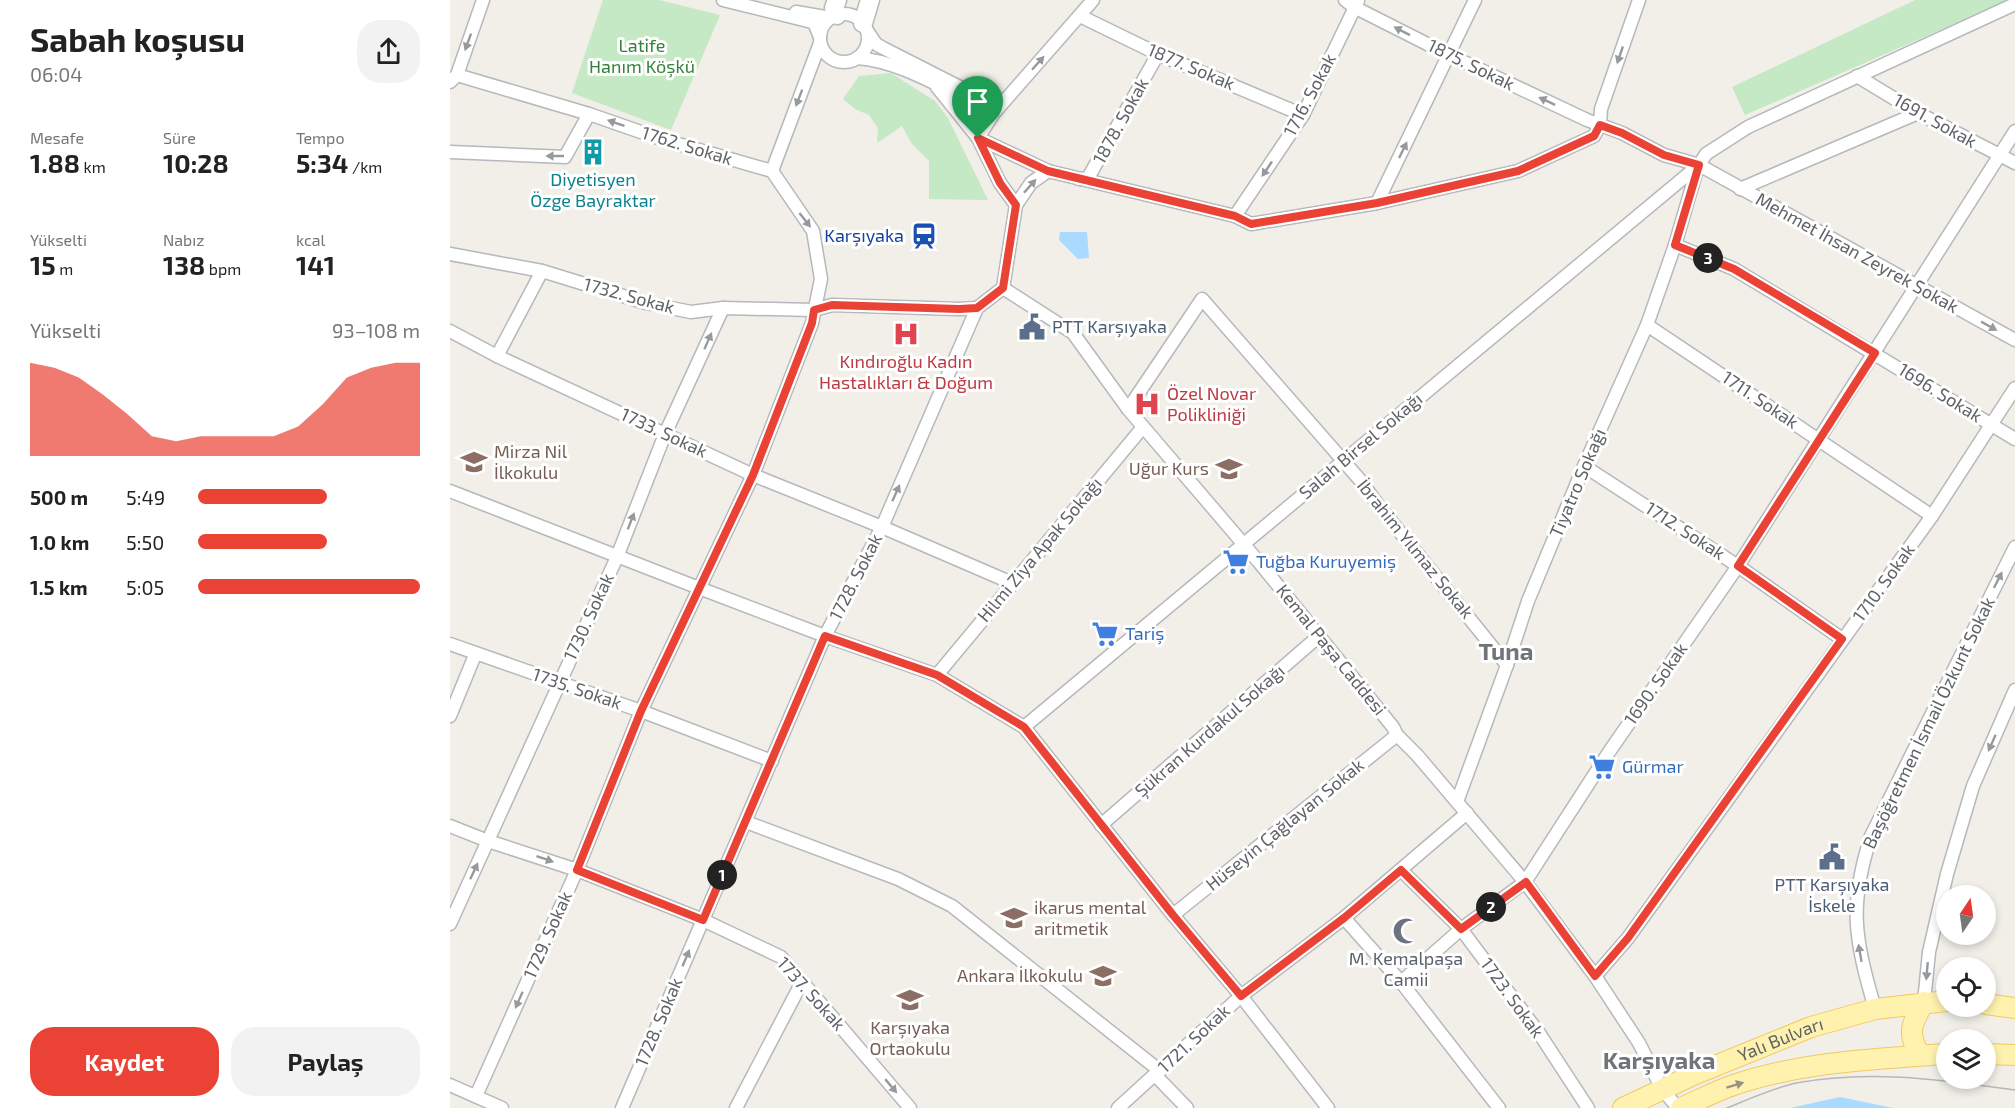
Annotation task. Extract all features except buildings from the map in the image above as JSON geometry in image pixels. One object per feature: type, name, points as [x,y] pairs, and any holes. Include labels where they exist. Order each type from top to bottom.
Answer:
[{"type":"main road","points":[[865,26],[870,0]]},
{"type":"main road","name":"Yalı Bulvarı","points":[[1623,1108],[1662,1089],[1811,1027],[1875,1010],[1936,1001]]},
{"type":"main road","points":[[1924,1002],[1914,1019],[1911,1033],[1914,1046],[1934,1054]]},
{"type":"main road","points":[[1996,1005],[2015,1008]]},
{"type":"main road","name":"Yalı Bulvarı","points":[[1680,1108],[1728,1087],[1826,1063],[1934,1054]]},
{"type":"main road","points":[[1996,1054],[2015,1055]]},
{"type":"street","points":[[453,78],[483,0]]},
{"type":"street","points":[[723,0],[812,22],[824,51],[835,60],[843,62],[857,58],[890,64],[997,110]]},
{"type":"street","points":[[751,0],[800,13],[835,11],[852,15],[865,26],[876,44],[997,110]]},
{"type":"street","points":[[978,138],[997,110],[1093,0]]},
{"type":"street","points":[[1377,203],[1476,0]]},
{"type":"street","points":[[978,138],[1048,171],[1235,216],[1251,224],[1377,203],[1518,171],[1594,136],[1600,125],[1601,109],[1639,0]]},
{"type":"street","name":"1875. Sokak","points":[[1353,2],[1449,55],[1622,133],[1664,155],[1699,165]]},
{"type":"street","name":"1716. Sokak","points":[[1235,216],[1303,115],[1353,2]]},
{"type":"street","name":"Salah Birsel Sokağı","points":[[1024,727],[1699,165],[1706,154],[1748,127],[2015,3]]},
{"type":"street","points":[[814,310],[821,279],[813,231],[772,171],[820,40],[821,29],[835,11]]},
{"type":"street","name":"1877. Sokak","points":[[1080,16],[1158,54],[1303,115]]},
{"type":"street","points":[[857,58],[867,45],[865,26]]},
{"type":"street","name":"1878. Sokak","points":[[1078,179],[1088,178],[1158,54]]},
{"type":"street","name":"1691. Sokak","points":[[1857,76],[1918,113],[2015,163]]},
{"type":"street","name":"1762. Sokak","points":[[453,78],[589,114],[661,139],[772,171]]},
{"type":"street","points":[[934,84],[978,138],[1000,183],[1016,205]]},
{"type":"street","points":[[1740,189],[1918,113]]},
{"type":"street","points":[[450,152],[565,157],[589,114]]},
{"type":"street","name":"1690. Sokak","points":[[1401,982],[1461,929],[1526,882],[1609,752],[1738,566],[2015,131]]},
{"type":"street","name":"Mehmet İhsan Zeyrek Sokak","points":[[1699,165],[2015,340]]},
{"type":"street","name":"Tiyatro Sokağı","points":[[1457,802],[1528,601],[1584,466],[1647,325],[1675,245],[1699,165]]},
{"type":"street","points":[[1003,288],[1016,205],[1031,183],[1048,171]]},
{"type":"street","name":"1696. Sokak","points":[[1675,245],[1734,269],[2015,439]]},
{"type":"street","name":"1732. Sokak","points":[[450,254],[542,271],[646,303],[691,312],[723,308],[814,310],[832,305],[977,308]]},
{"type":"street","points":[[497,356],[542,271]]},
{"type":"street","name":"1728. Sokak","points":[[622,1108],[825,636],[882,527],[977,308],[1003,288]]},
{"type":"street","name":"Kemal Paşa Caddesi","points":[[1003,288],[1073,333],[1128,409],[1320,636],[1397,735],[1526,882],[1595,976],[1639,1043],[1662,1089],[1680,1108]]},
{"type":"street","name":"İbrahim Yılmaz Sokak","points":[[1128,409],[1202,299],[1360,480],[1507,665]]},
{"type":"street","name":"1730. Sokak","points":[[450,924],[617,557],[665,434],[723,308]]},
{"type":"street","name":"1729. Sokak","points":[[476,1096],[577,870],[641,711],[753,475],[812,323],[814,310]]},
{"type":"street","name":"1711. Sokak","points":[[1647,325],[1932,516]]},
{"type":"street","name":"1733. Sokak","points":[[450,331],[497,356],[753,475],[1012,583]]},
{"type":"street","name":"1710. Sokak","points":[[1595,976],[1628,938],[1932,516],[2015,388]]},
{"type":"street","name":"Hilmi Ziya Apak Sokağı","points":[[937,675],[1143,427]]},
{"type":"street","name":"1712. Sokak","points":[[1584,466],[1738,566],[1842,639]]},
{"type":"street","points":[[450,491],[825,636],[937,675],[1024,727],[1173,915],[1241,996],[1328,1108]]},
{"type":"street","name":"Başöğretmen İsmail Özkunt Sokak","points":[[1875,1010],[1860,958],[1855,922],[1857,892],[1864,859],[1871,836],[2015,547]]},
{"type":"street","name":"Şükran Kurdakul Sokağı","points":[[1101,825],[1320,636]]},
{"type":"street","name":"1735. Sokak","points":[[450,644],[475,655],[641,711],[772,761]]},
{"type":"street","points":[[450,716],[475,655]]},
{"type":"street","points":[[1924,1002],[1929,952],[1947,874],[1973,786],[2015,690]]},
{"type":"street","name":"Hüseyin Çağlayan Sokak","points":[[1173,915],[1397,735]]},
{"type":"street","name":"1721. Sokak","points":[[1118,1108],[1241,996],[1344,918],[1467,813]]},
{"type":"street","points":[[746,822],[898,879],[952,906],[1157,1073],[1186,1108]]},
{"type":"street","name":"1737. Sokak","points":[[450,826],[577,870],[703,920],[781,957],[910,1108]]},
{"type":"street","name":"1723. Sokak","points":[[1401,870],[1461,929],[1539,1033],[1588,1108]]},
{"type":"street","points":[[1344,918],[1401,982],[1499,1108]]},
{"type":"street","points":[[736,1108],[802,982]]},
{"type":"street","points":[[450,1085],[502,1108]]},
{"type":"green space","name":"Latife Hanım Köşkü","points":[[603,0],[659,0],[720,15],[671,130],[572,93]]},
{"type":"green space","points":[[1915,0],[2009,0],[1745,115],[1732,87]]},
{"type":"green space","points":[[891,73],[935,101],[948,118],[988,200],[929,199],[929,161],[912,144],[902,126],[877,143],[878,128],[869,115],[855,109],[843,99],[859,76]]},
{"type":"water","points":[[1060,232],[1087,232],[1089,258],[1078,259],[1059,240]]},
{"type":"water","points":[[1840,1097],[1893,1108],[1790,1108]]},
{"type":"tram line","points":[[1727,1108],[1796,1083],[1851,1077],[1879,1076],[1933,1080],[2015,1090]]},
{"type":"place","name":"Diyetisyen Özge Bayraktar","points":[[593,152]]},
{"type":"place","name":"Karşıyaka","points":[[924,236]]},
{"type":"place","name":"PTT Karşıyaka","points":[[1032,327]]},
{"type":"place","name":"Kındıroğlu Kadın Hastalıkları & Doğum","points":[[906,334]]},
{"type":"place","name":"Özel Novar Polikliniği","points":[[1147,404]]},
{"type":"place","name":"Mirza Nil İlkokulu","points":[[474,462]]},
{"type":"place","name":"Uğur Kurs","points":[[1229,469]]},
{"type":"place","name":"Tuğba Kuruyemiş","points":[[1236,562]]},
{"type":"place","name":"Tariş","points":[[1105,634]]},
{"type":"place","name":"Gürmar","points":[[1602,767]]},
{"type":"place","name":"PTT Karşıyaka İskele","points":[[1832,857]]},
{"type":"place","name":"ikarus mental aritmetik","points":[[1014,918]]},
{"type":"place","name":"M. Kemalpaşa Camii","points":[[1406,931]]},
{"type":"place","name":"Ankara İlkokulu","points":[[1103,976]]},
{"type":"place","name":"Karşıyaka Ortaokulu","points":[[910,1000]]},
{"type":"district","name":"Tuna","points":[[1506,652]]},
{"type":"district","name":"Karşıyaka","points":[[1659,1061]]},
{"type":"route","points":[[1600,125],[1622,133],[1664,155],[1699,165],[1675,245],[1734,269],[1875,353],[1738,566],[1842,639],[1628,938],[1595,976],[1526,882],[1461,929],[1401,870],[1344,918],[1241,996],[1173,915],[1024,727],[937,675],[825,636],[703,920],[577,870],[641,711],[753,475],[812,323],[814,310],[832,305],[977,308],[1003,288],[1016,205],[1000,183],[978,138],[1048,171],[1235,216],[1251,224],[1377,203],[1518,171],[1594,136],[1600,125]]}]
